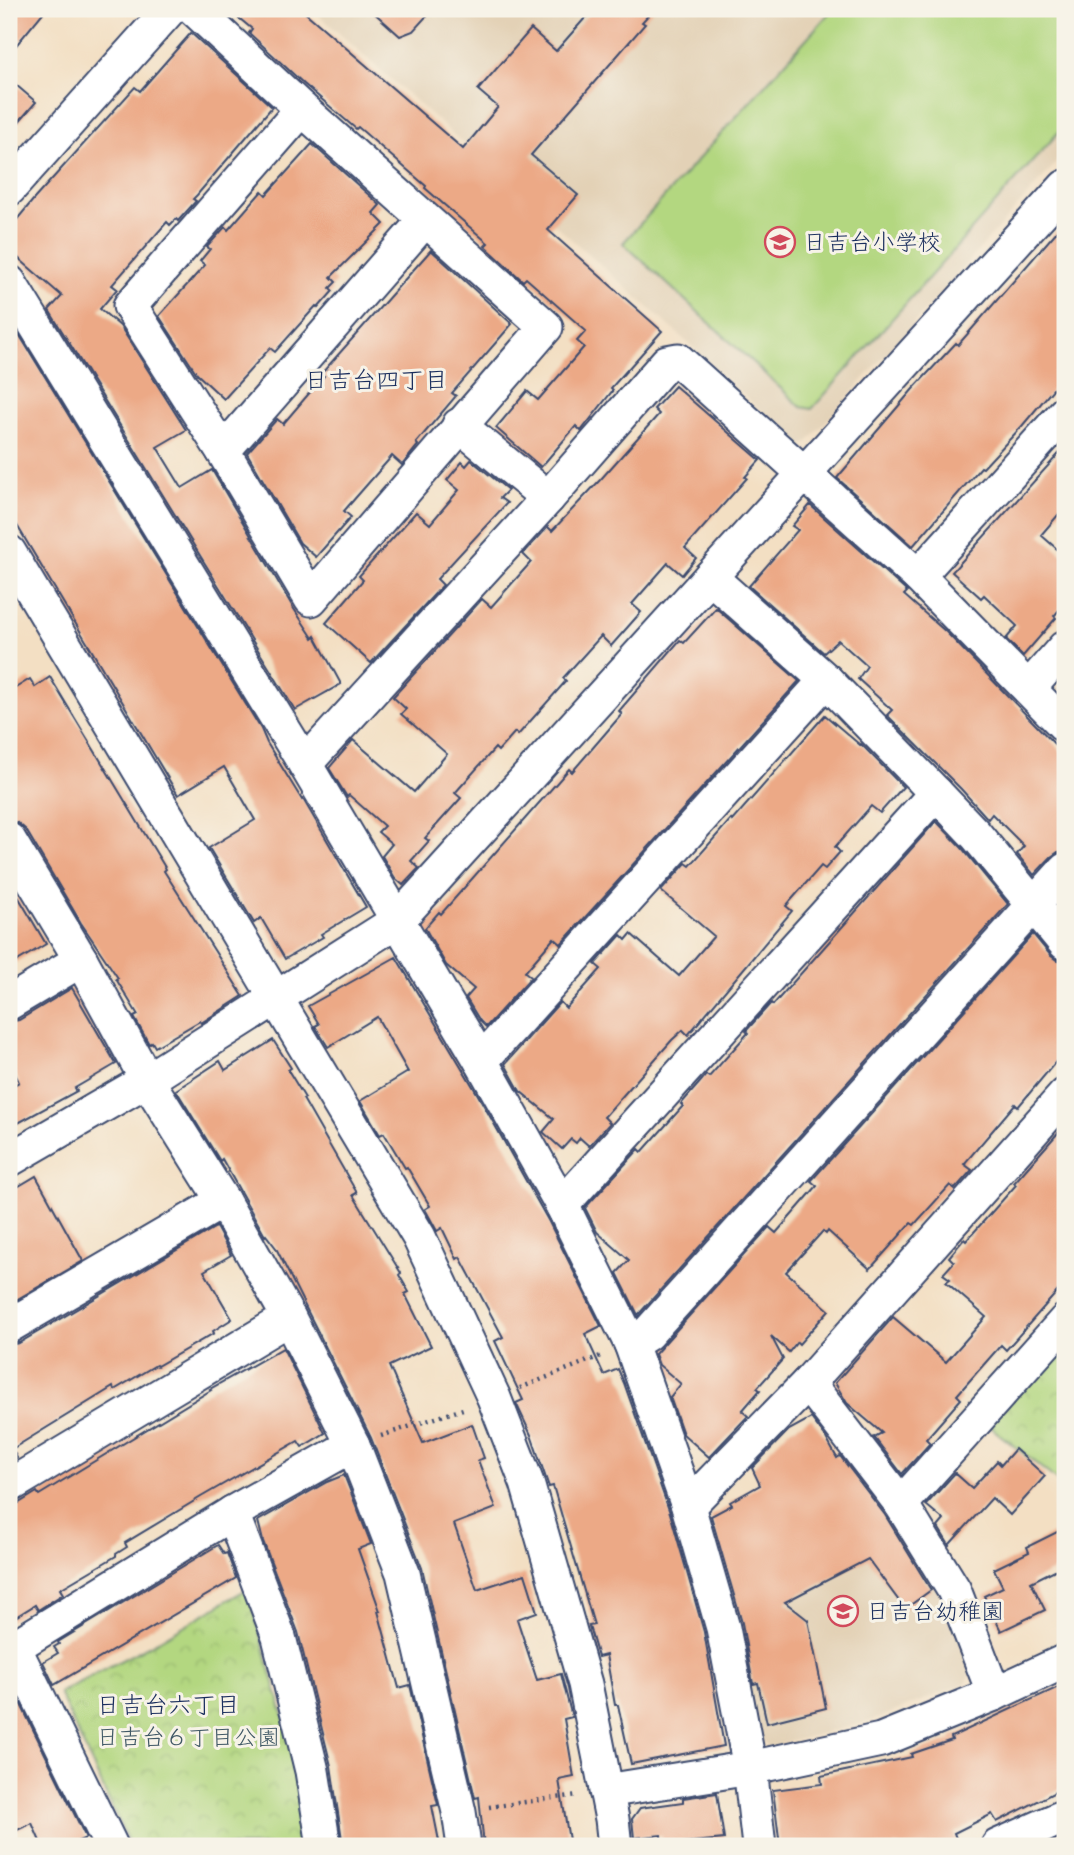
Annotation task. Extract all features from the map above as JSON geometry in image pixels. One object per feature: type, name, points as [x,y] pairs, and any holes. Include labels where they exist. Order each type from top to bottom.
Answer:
[{"type":"street","points":[[9,189],[170,9]]},
{"type":"street","points":[[194,9],[546,327],[311,599],[223,451],[130,306],[302,109]]},
{"type":"street","points":[[9,1160],[147,1080],[397,921],[1065,187]]},
{"type":"street","points":[[223,451],[425,220]]},
{"type":"street","points":[[9,282],[305,764],[481,1061],[562,1205],[631,1344],[688,1506],[723,1628],[750,1768],[759,1846]]},
{"type":"street","points":[[305,764],[548,498],[667,362],[678,360],[918,576],[1065,726]]},
{"type":"street","points":[[918,576],[1065,413]]},
{"type":"street","points":[[459,425],[548,498]]},
{"type":"street","points":[[9,552],[419,1237],[494,1398],[527,1483],[584,1684],[615,1846]]},
{"type":"street","points":[[710,577],[826,680],[936,793],[976,835],[1065,943]]},
{"type":"street","points":[[1029,688],[1065,647]]},
{"type":"street","points":[[481,1061],[826,680]]},
{"type":"street","points":[[562,1205],[936,793]]},
{"type":"street","points":[[9,841],[81,960],[147,1080],[223,1201],[289,1318],[354,1445],[403,1573],[459,1812],[464,1846]]},
{"type":"street","points":[[631,1344],[647,1334],[1065,870]]},
{"type":"street","points":[[9,1003],[81,960]]},
{"type":"street","points":[[688,1506],[808,1383],[1065,1096]]},
{"type":"street","points":[[9,1326],[223,1201]]},
{"type":"street","points":[[9,1486],[289,1318]]},
{"type":"street","points":[[901,1504],[1065,1321]]},
{"type":"street","points":[[808,1383],[901,1504],[954,1590],[994,1694]]},
{"type":"street","points":[[111,1846],[12,1648],[232,1513],[354,1445]]},
{"type":"street","points":[[232,1513],[279,1637],[312,1771],[324,1846]]},
{"type":"street","points":[[606,1791],[750,1768],[881,1740],[994,1694],[1065,1661]]},
{"type":"street","points":[[998,1846],[1065,1816]]},
{"type":"path","points":[[459,1812],[606,1791]]},
{"type":"shaded area","name":"日吉台小学校","points":[[312,9],[1065,9],[1065,153],[807,443],[799,446],[675,331]]},
{"type":"shaded area","name":"日吉台幼稚園","points":[[874,1488],[946,1587],[974,1661],[966,1683],[871,1721],[769,1747],[754,1731],[717,1563],[790,1533]]},
{"type":"green space","points":[[833,9],[1065,9],[1065,125],[812,409],[801,407],[623,243]]},
{"type":"green space","points":[[1065,1338],[1065,1487],[988,1425]]},
{"type":"green space","name":"日吉台６丁目公園","points":[[247,1589],[294,1752],[311,1846],[130,1846],[59,1693],[158,1641]]},
{"type":"building","points":[[9,9],[46,9],[9,54]]},
{"type":"building","points":[[228,9],[301,9],[463,149],[498,107],[478,90],[531,29],[556,51],[593,9],[654,9],[642,22],[645,24],[531,155],[578,195],[548,230],[662,331],[611,388],[613,390],[581,431],[576,426],[541,467],[496,428],[527,391],[538,400],[584,347],[577,341],[586,331],[526,278],[523,281],[485,246],[488,243],[358,127],[356,129],[304,84],[249,33],[252,29]]},
{"type":"building","points":[[370,9],[433,9],[413,31],[400,36]]},
{"type":"building","points":[[191,33],[272,107],[193,199],[196,201],[178,221],[176,219],[170,225],[167,222],[112,285],[117,289],[100,309],[120,326],[186,430],[157,447],[182,488],[212,470],[294,609],[313,638],[315,636],[341,684],[295,710],[49,310],[62,296],[9,250],[9,229],[34,199],[135,87],[140,91]]},
{"type":"building","points":[[9,79],[36,102],[9,133]]},
{"type":"building","points":[[312,144],[380,205],[373,213],[384,224],[331,277],[336,282],[330,288],[333,291],[318,308],[316,306],[275,352],[270,348],[224,399],[197,374],[159,316],[205,265],[200,261],[210,249],[207,247],[225,227],[228,230],[262,191],[266,195]]},
{"type":"building","points":[[1065,222],[1065,375],[913,546],[837,478],[913,389],[956,343],[958,345]]},
{"type":"building","points":[[431,250],[512,324],[452,393],[456,396],[416,443],[418,445],[402,465],[392,456],[344,511],[351,517],[316,557],[300,543],[247,453],[277,419],[283,424],[324,376],[321,374]]},
{"type":"building","points":[[9,318],[261,729],[366,907],[285,959],[261,918],[254,923],[209,848],[255,820],[224,767],[178,795],[9,512]]},
{"type":"building","points":[[675,386],[760,460],[685,548],[696,558],[682,575],[668,563],[632,604],[641,612],[611,646],[601,636],[563,678],[566,681],[518,735],[515,732],[498,751],[495,748],[455,793],[461,798],[425,838],[429,841],[411,861],[419,868],[403,885],[395,878],[382,856],[392,844],[378,832],[384,826],[349,795],[347,797],[329,768],[353,740],[414,792],[447,754],[401,714],[406,709],[393,697],[482,599],[491,607],[531,562],[523,554],[548,527],[552,531],[601,479],[659,414],[654,409]]},
{"type":"building","points":[[1065,447],[1065,507],[1041,535],[1065,556],[1065,603],[1054,616],[1056,618],[1023,656],[1006,639],[1017,626],[984,595],[981,598],[952,572]]},
{"type":"building","points":[[471,460],[508,490],[500,498],[507,503],[437,579],[443,585],[371,663],[326,623],[363,580],[359,576],[416,512],[430,524],[459,490],[447,480],[462,462],[466,466]]},
{"type":"building","points":[[810,505],[905,590],[907,592],[904,595],[946,632],[1065,755],[1065,851],[1051,857],[1034,875],[1017,854],[1024,846],[992,814],[988,819],[887,715],[892,710],[858,679],[867,666],[838,640],[824,653],[749,586],[798,530],[792,526]]},
{"type":"building","points":[[716,608],[799,681],[561,944],[554,938],[525,972],[531,977],[486,1027],[466,998],[474,989],[446,965],[425,928],[439,912],[441,914],[569,769],[572,772],[622,714],[619,711],[680,640],[684,643]]},
{"type":"building","points":[[50,677],[166,869],[164,871],[243,996],[201,1023],[200,1021],[155,1047],[152,1042],[149,1044],[134,1017],[138,1015],[116,979],[118,978],[81,923],[26,830],[18,823],[9,821],[9,692],[30,679],[35,687]]},
{"type":"building","points":[[825,715],[861,744],[903,787],[880,813],[871,806],[835,847],[840,852],[825,869],[821,866],[786,906],[792,911],[688,1035],[683,1030],[672,1040],[604,1117],[610,1123],[589,1146],[580,1138],[576,1143],[571,1139],[562,1149],[543,1132],[554,1119],[520,1091],[505,1064],[560,1002],[566,1008],[601,969],[595,964],[621,935],[626,940],[631,934],[679,976],[714,936],[661,891],[686,863],[690,866],[731,819],[732,821]]},
{"type":"building","points":[[936,821],[1008,904],[638,1315],[617,1273],[629,1260],[597,1232],[585,1208],[639,1149],[642,1152],[683,1106],[681,1104],[706,1075],[709,1077],[748,1033],[746,1031],[771,1003],[773,1005]]},
{"type":"building","points":[[9,881],[46,944],[9,966]]},
{"type":"building","points":[[1033,934],[1051,956],[1065,962],[1065,1051],[1018,1107],[1015,1104],[964,1164],[972,1170],[955,1189],[950,1185],[870,1269],[828,1231],[826,1234],[823,1231],[786,1272],[829,1310],[789,1352],[771,1336],[783,1359],[757,1388],[760,1390],[742,1411],[748,1416],[709,1457],[683,1434],[670,1397],[681,1384],[659,1365],[655,1354],[769,1227],[776,1233],[817,1186],[811,1181]]},
{"type":"building","points":[[396,957],[549,1222],[601,1326],[585,1334],[604,1375],[618,1369],[670,1513],[704,1632],[724,1746],[631,1764],[618,1705],[615,1705],[606,1655],[598,1657],[589,1626],[594,1625],[553,1486],[549,1487],[531,1435],[516,1403],[523,1400],[495,1341],[503,1337],[442,1228],[437,1231],[425,1209],[430,1206],[407,1167],[405,1168],[384,1133],[380,1135],[360,1101],[408,1072],[377,1017],[328,1047],[315,1026],[319,1024],[308,1006]]},
{"type":"building","points":[[72,988],[116,1064],[75,1088],[77,1091],[9,1128],[9,1088],[19,1082],[9,1061],[9,1022],[19,1020]]},
{"type":"building","points":[[273,1040],[291,1068],[288,1070],[305,1098],[303,1099],[357,1193],[353,1195],[401,1273],[399,1275],[409,1292],[405,1294],[431,1346],[389,1366],[423,1443],[472,1424],[484,1458],[478,1460],[496,1508],[454,1524],[477,1590],[525,1574],[537,1612],[517,1619],[537,1680],[561,1674],[572,1717],[564,1719],[574,1777],[559,1780],[570,1846],[484,1846],[479,1797],[475,1798],[422,1568],[371,1438],[276,1248],[265,1236],[222,1159],[220,1161],[176,1090],[220,1061],[225,1070]]},
{"type":"building","points":[[1065,1125],[1065,1283],[1006,1350],[1001,1345],[957,1395],[961,1399],[926,1439],[930,1443],[902,1474],[874,1437],[882,1433],[847,1403],[835,1383],[893,1317],[946,1362],[986,1317],[946,1282],[950,1279],[943,1274],[954,1262],[949,1257],[1016,1185],[1014,1183]]},
{"type":"building","points":[[36,1176],[83,1261],[9,1304],[9,1192]]},
{"type":"building","points":[[216,1227],[231,1255],[204,1271],[232,1319],[213,1331],[214,1333],[114,1390],[113,1387],[12,1449],[17,1458],[9,1464],[9,1345],[19,1343]]},
{"type":"building","points":[[283,1348],[325,1433],[302,1447],[298,1441],[201,1497],[125,1543],[127,1547],[116,1556],[60,1589],[63,1594],[38,1610],[35,1605],[9,1621],[9,1505],[19,1503],[37,1492],[39,1495],[210,1389]]},
{"type":"building","points":[[811,1418],[837,1458],[840,1456],[885,1515],[931,1590],[905,1609],[868,1559],[785,1602],[808,1620],[826,1708],[767,1723],[758,1683],[753,1684],[742,1623],[711,1516],[760,1485],[752,1468],[789,1430]]},
{"type":"building","points":[[1015,1449],[1045,1476],[1010,1515],[992,1498],[949,1545],[938,1527],[944,1520],[926,1505],[955,1473],[972,1488],[997,1461],[1001,1465]]},
{"type":"building","points":[[344,1475],[371,1544],[358,1549],[380,1611],[399,1688],[410,1685],[438,1805],[432,1806],[440,1846],[343,1846],[331,1766],[298,1632],[263,1541],[258,1521]]},
{"type":"building","points":[[1065,1528],[1065,1565],[1031,1582],[1045,1610],[1001,1631],[984,1596],[1003,1587],[994,1569],[1029,1552],[1027,1547]]},
{"type":"building","points":[[218,1545],[224,1554],[227,1553],[236,1578],[54,1685],[43,1662],[58,1653],[54,1647],[58,1642]]},
{"type":"building","points":[[9,1680],[86,1838],[67,1846],[42,1846],[32,1823],[9,1834]]},
{"type":"building","points":[[1065,1684],[1065,1787],[997,1822],[992,1814],[954,1833],[959,1846],[780,1846],[773,1790],[822,1784],[821,1776],[912,1757],[911,1754],[952,1740],[951,1737]]},
{"type":"building","points":[[717,1793],[724,1839],[662,1845],[661,1835],[634,1838],[632,1819],[640,1808],[683,1802],[683,1798]]},
{"type":"place","name":"日吉台小学校","points":[[780,242]]},
{"type":"place","name":"日吉台幼稚園","points":[[843,1611]]},
{"type":"district","name":"日吉台四丁目","points":[[376,379]]},
{"type":"district","name":"日吉台六丁目","points":[[168,1704]]}]
